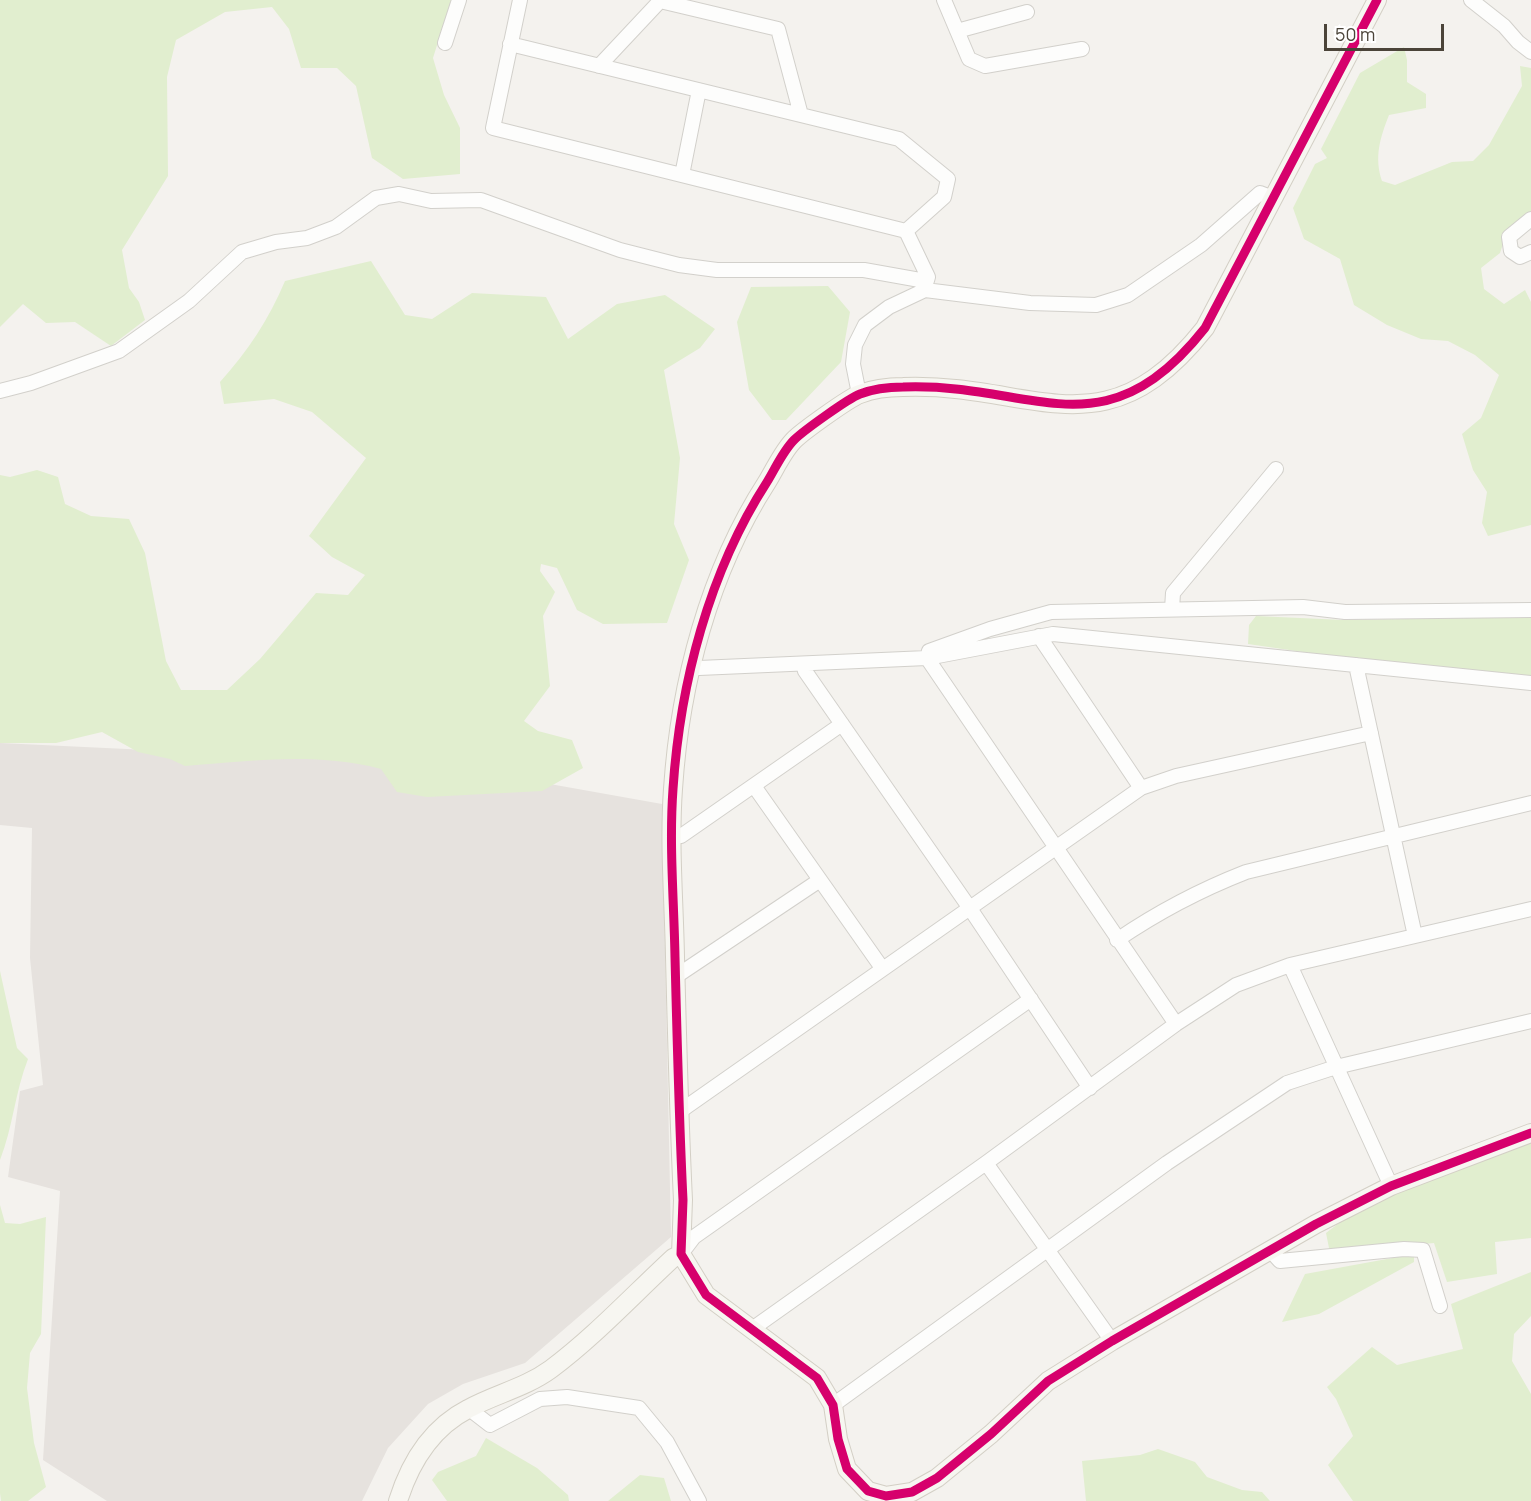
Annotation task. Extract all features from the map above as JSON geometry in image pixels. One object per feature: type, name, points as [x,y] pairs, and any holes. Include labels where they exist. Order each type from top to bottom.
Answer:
[{"type":"street","points":[[445,43],[459,0]]},
{"type":"street","points":[[520,0],[493,128],[906,231]]},
{"type":"street","points":[[944,0],[969,59],[985,66],[1082,49]]},
{"type":"street","points":[[1377,0],[1204,328],[1184,354],[1157,378],[1125,397],[1092,404],[1058,405],[949,388],[903,387],[859,394],[794,440],[748,512],[705,617],[690,665],[673,789],[672,837],[683,1200],[681,1254],[706,1295],[818,1378],[833,1405],[838,1440],[847,1469],[868,1491],[887,1499],[912,1492],[938,1478],[1048,1381],[1112,1341],[1270,1250],[1391,1186],[1531,1133]]},
{"type":"street","points":[[1471,0],[1504,26],[1518,42],[1531,52]]},
{"type":"street","points":[[599,66],[660,1],[778,29],[801,115]]},
{"type":"street","points":[[957,31],[1027,12]]},
{"type":"street","points":[[510,44],[899,139],[948,178],[944,197],[906,231]]},
{"type":"street","points":[[682,175],[699,90]]},
{"type":"street","points":[[859,394],[853,364],[855,345],[865,325],[889,307],[925,290],[1030,303],[1096,305],[1128,295],[1200,245],[1260,193],[1273,198]]},
{"type":"street","points":[[0,391],[30,383],[118,351],[189,301],[242,252],[307,238],[326,231],[336,227],[376,198],[399,194],[432,201],[481,200],[620,250],[679,265],[717,270],[864,270],[920,280],[925,290]]},
{"type":"street","points":[[1531,219],[1509,237],[1511,251],[1520,257],[1531,252]]},
{"type":"street","points":[[906,231],[928,277],[925,290]]},
{"type":"street","points":[[1172,609],[1173,593],[1276,469]]},
{"type":"street","points":[[1176,1024],[927,658],[929,651],[1051,612],[1303,608],[1345,612],[1531,610]]},
{"type":"street","points":[[690,665],[699,668],[927,658],[1053,634],[1531,682]]},
{"type":"street","points":[[1040,636],[1141,788]]},
{"type":"street","points":[[803,664],[805,671],[969,907],[1089,1088]]},
{"type":"street","points":[[1356,665],[1415,936]]},
{"type":"street","points":[[672,837],[681,836],[842,724]]},
{"type":"street","points":[[679,1112],[1141,788],[1176,776],[1371,733]]},
{"type":"street","points":[[754,786],[882,968]]},
{"type":"street","points":[[1117,940],[1207,887],[1246,872],[1531,803]]},
{"type":"street","points":[[676,974],[681,973],[820,880]]},
{"type":"street","points":[[752,1329],[986,1163],[1176,1024],[1236,985],[1290,965],[1531,909]]},
{"type":"street","points":[[1290,965],[1391,1186]]},
{"type":"street","points":[[398,1501],[406,1473],[423,1447],[444,1425],[468,1408],[517,1390],[541,1376],[568,1356],[673,1258],[681,1254],[694,1237],[1030,999]]},
{"type":"street","points":[[833,1405],[1046,1250],[1287,1083],[1336,1067],[1531,1021]]},
{"type":"street","points":[[986,1163],[1112,1341]]},
{"type":"street","points":[[1270,1250],[1280,1261],[1404,1249],[1423,1250],[1440,1306]]},
{"type":"street","points":[[468,1408],[490,1425],[540,1399],[567,1397],[639,1408],[667,1442],[699,1501]]},
{"type":"shaded area","points":[[0,743],[338,759],[533,781],[662,804],[671,1237],[525,1363],[463,1384],[428,1404],[388,1448],[362,1501],[107,1501],[43,1460],[60,1191],[8,1177],[20,1091],[43,1085],[30,958],[32,828],[0,825]]},
{"type":"green space","points":[[0,0],[451,0],[433,58],[444,95],[460,128],[460,174],[403,179],[372,158],[356,86],[337,68],[301,68],[289,29],[272,7],[225,12],[176,40],[167,77],[168,176],[122,250],[129,288],[139,302],[145,320],[111,346],[75,322],[46,323],[23,304],[0,327]]},
{"type":"green space","points":[[1404,47],[1407,60],[1407,82],[1426,94],[1426,108],[1389,115],[1381,140],[1378,164],[1382,181],[1395,185],[1452,162],[1473,161],[1489,145],[1522,86],[1520,66],[1531,68],[1531,211],[1505,238],[1500,253],[1481,268],[1484,289],[1504,304],[1525,290],[1531,302],[1531,525],[1488,536],[1482,523],[1487,492],[1473,470],[1462,434],[1481,418],[1499,375],[1475,355],[1448,341],[1421,339],[1387,325],[1354,305],[1340,259],[1304,239],[1293,208],[1315,164],[1327,158],[1321,149],[1360,73]]},
{"type":"green space","points":[[371,261],[405,315],[432,319],[472,293],[546,297],[568,339],[617,304],[665,295],[715,329],[700,348],[664,370],[680,458],[674,524],[689,560],[667,623],[603,624],[577,610],[557,568],[541,564],[540,571],[555,592],[543,616],[550,686],[524,721],[538,731],[572,740],[583,768],[542,791],[427,797],[397,792],[381,769],[357,764],[283,759],[185,766],[170,759],[138,752],[102,732],[56,743],[0,743],[0,475],[10,477],[37,470],[58,477],[65,504],[91,516],[129,519],[145,553],[166,661],[181,690],[227,690],[260,659],[316,593],[348,595],[365,575],[332,557],[309,536],[366,458],[312,412],[274,399],[224,404],[220,382],[257,334],[285,281]]},
{"type":"green space","points":[[828,286],[850,312],[841,362],[786,420],[772,420],[749,390],[737,322],[751,287]]},
{"type":"green space","points":[[1256,616],[1344,620],[1531,617],[1531,676],[1358,660],[1248,644],[1249,625]]},
{"type":"green space","points":[[0,971],[17,1048],[28,1059],[0,1160]]},
{"type":"green space","points":[[1531,1142],[1531,1238],[1495,1242],[1497,1274],[1447,1282],[1434,1243],[1330,1253],[1326,1233],[1361,1206]]},
{"type":"green space","points":[[0,1205],[5,1223],[20,1224],[46,1217],[41,1334],[30,1353],[27,1388],[34,1443],[46,1487],[28,1501],[1,1501],[0,1493]]},
{"type":"green space","points":[[1414,1254],[1414,1262],[1319,1314],[1282,1322],[1305,1274]]},
{"type":"green space","points":[[1531,1272],[1531,1316],[1514,1334],[1512,1361],[1531,1394],[1531,1501],[1353,1501],[1328,1465],[1353,1436],[1336,1399],[1327,1387],[1372,1347],[1397,1365],[1463,1349],[1451,1304]]},
{"type":"green space","points":[[486,1438],[537,1468],[568,1495],[569,1501],[447,1501],[432,1480],[438,1472],[476,1456]]},
{"type":"green space","points":[[1158,1449],[1195,1462],[1207,1477],[1242,1490],[1262,1492],[1270,1501],[1086,1501],[1082,1461],[1140,1455]]},
{"type":"green space","points":[[640,1475],[664,1478],[671,1501],[608,1501]]},
{"type":"cycle path","points":[[1377,0],[1205,328],[1168,367],[1133,391],[1099,402],[1065,404],[949,388],[893,387],[860,394],[826,415],[790,444],[747,517],[729,553],[701,630],[682,709],[673,789],[672,852],[683,1200],[681,1254],[706,1295],[817,1378],[833,1405],[838,1439],[847,1469],[868,1491],[886,1496],[912,1492],[937,1478],[991,1434],[1048,1381],[1112,1341],[1316,1224],[1391,1186],[1531,1133]]}]
